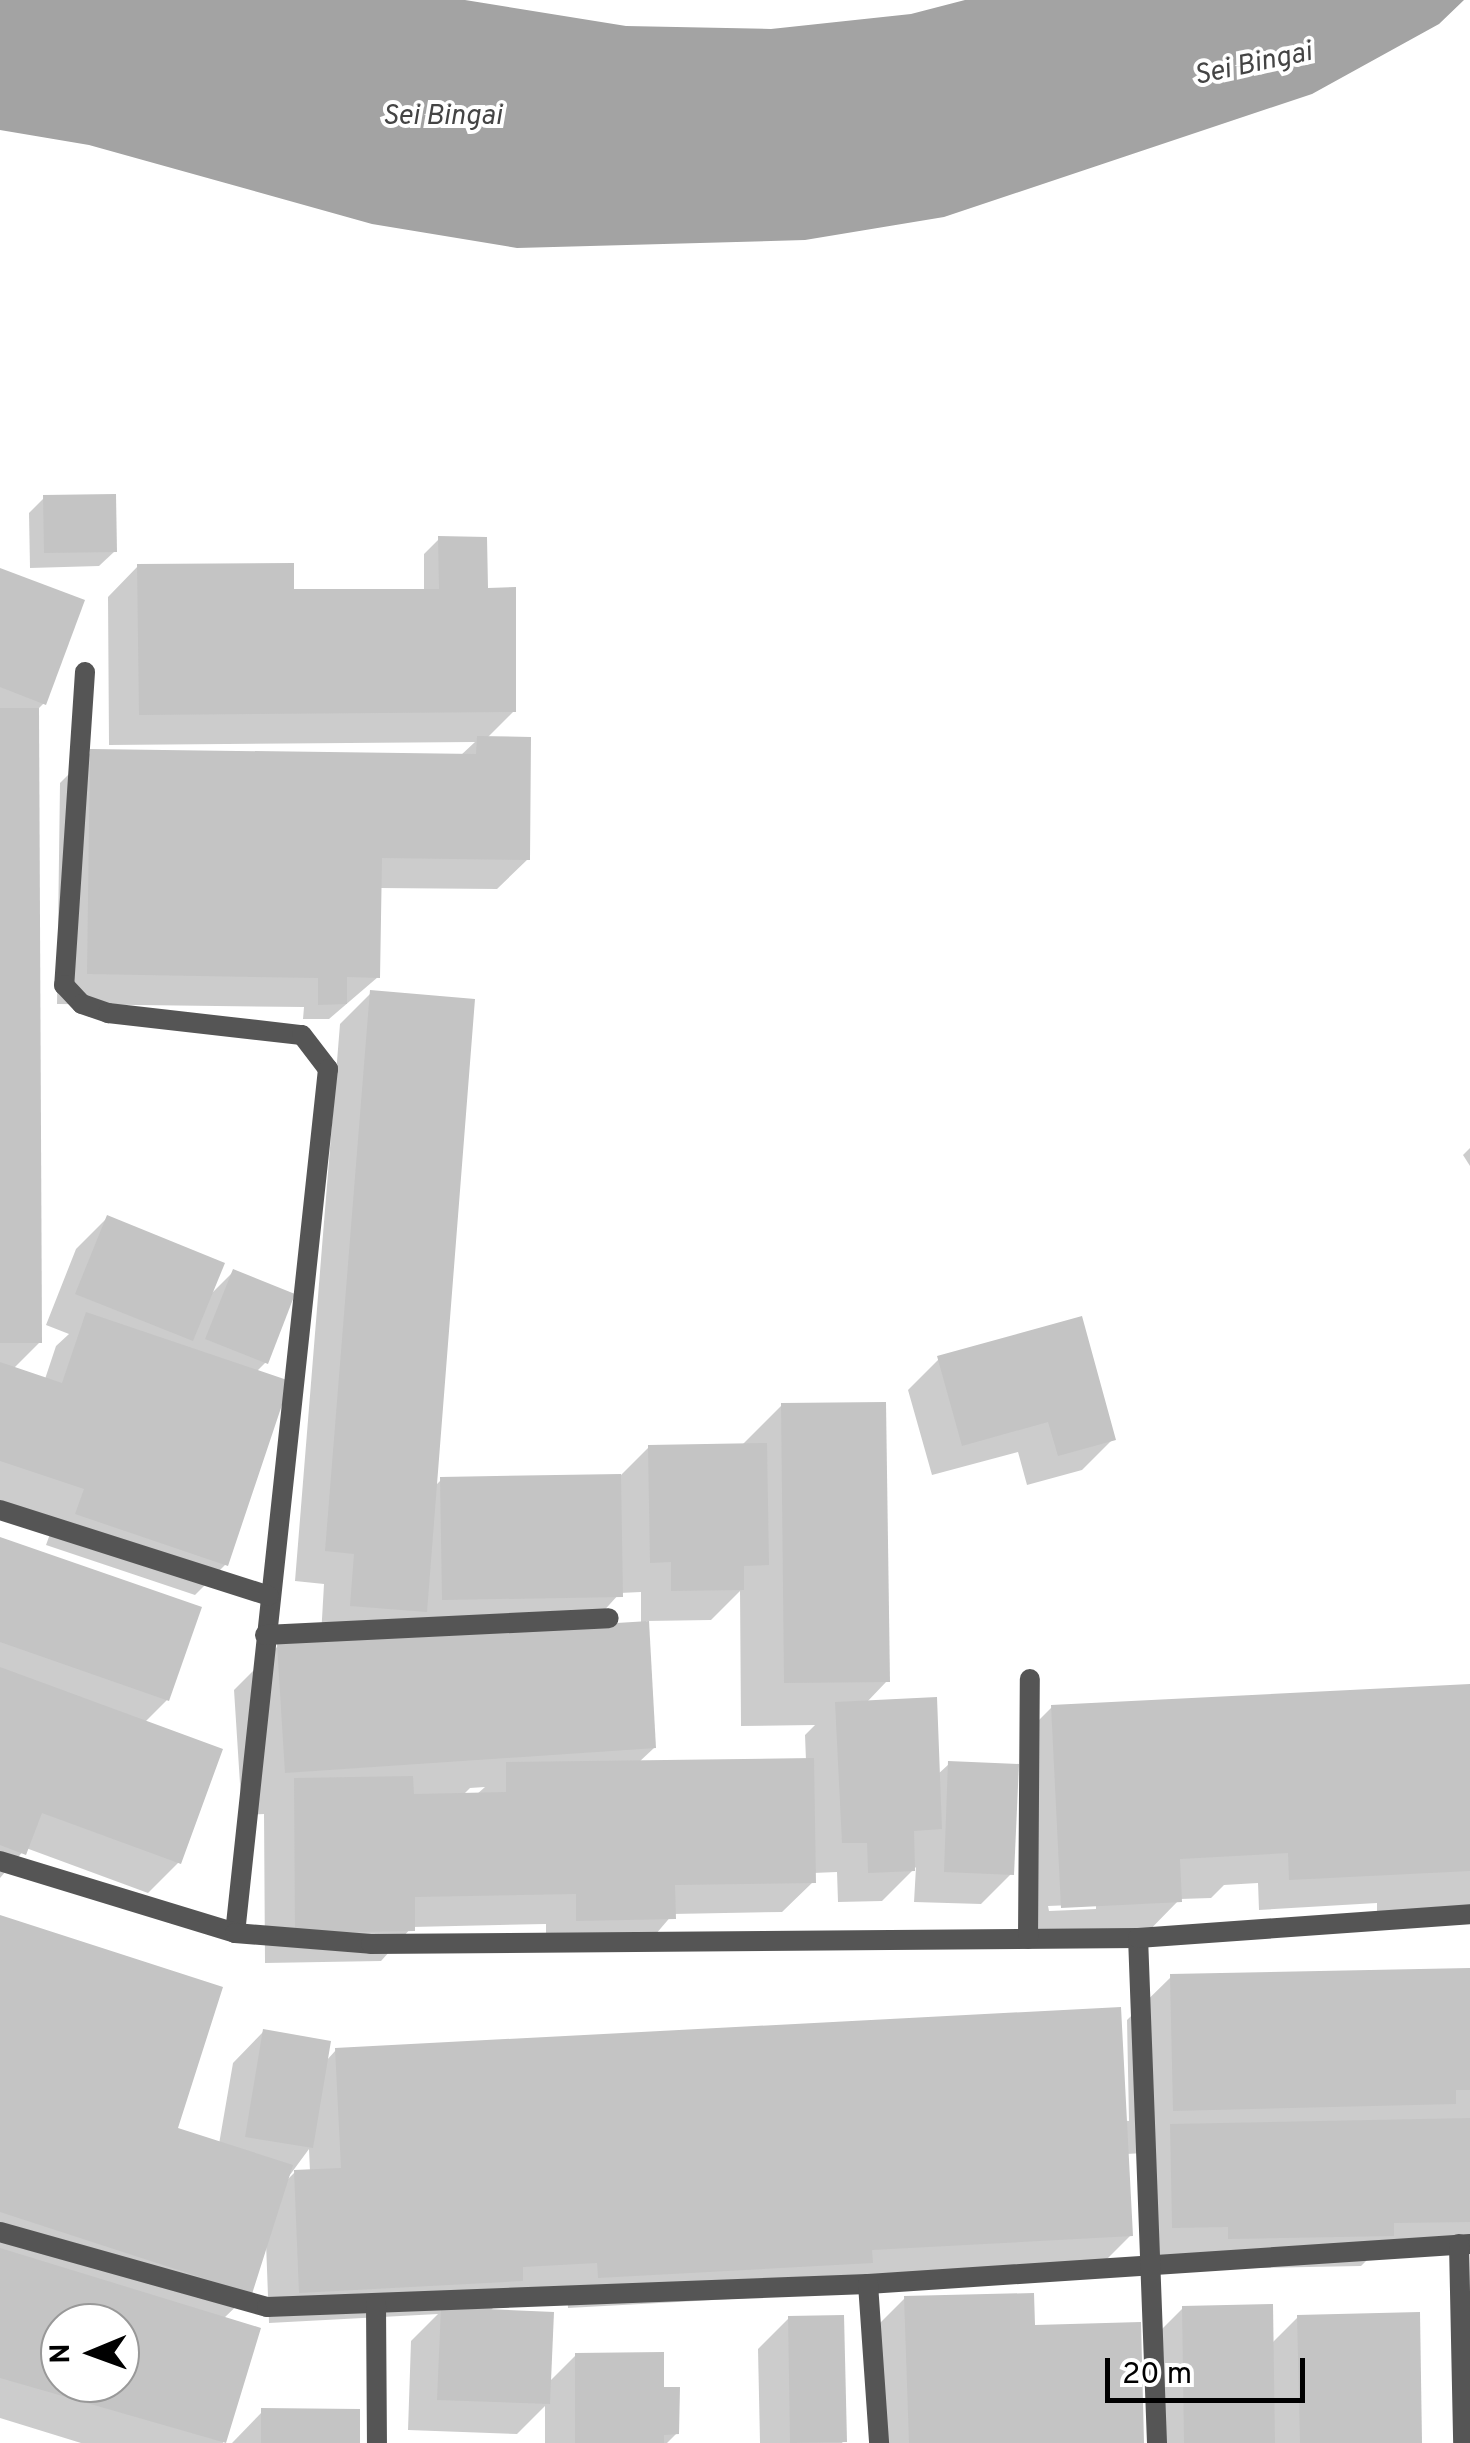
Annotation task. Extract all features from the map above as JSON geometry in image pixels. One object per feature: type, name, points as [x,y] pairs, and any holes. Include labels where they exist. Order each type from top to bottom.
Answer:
[{"type":"street","points":[[85,672],[64,984],[82,1004],[108,1013],[302,1035],[328,1069],[264,1635],[236,1933]]},
{"type":"street","points":[[0,1510],[270,1596]]},
{"type":"street","points":[[264,1635],[609,1618]]},
{"type":"street","points":[[1028,1939],[1030,1678]]},
{"type":"street","points":[[0,1862],[236,1933],[371,1944],[1138,1938],[1470,1914]]},
{"type":"street","points":[[1138,1938],[1155,2266],[1158,2443]]},
{"type":"street","points":[[0,2232],[226,2300],[268,2307],[868,2284],[1464,2244],[1462,2443]]},
{"type":"street","points":[[868,2284],[880,2443]]},
{"type":"street","points":[[376,2305],[377,2443]]},
{"type":"water","name":"Sei Bingai","points":[[0,0],[465,0],[626,26],[771,29],[911,14],[965,0],[1464,0],[1439,24],[1312,94],[944,217],[805,240],[517,248],[372,224],[89,145],[0,130]]},
{"type":"building","points":[[116,494],[117,552],[44,553],[43,495]]},
{"type":"building","points":[[438,536],[487,537],[488,588],[516,587],[516,712],[139,715],[137,564],[294,563],[294,589],[439,589]]},
{"type":"building","points":[[0,568],[85,600],[46,705],[0,687]]},
{"type":"building","points":[[0,708],[39,708],[42,1343],[0,1343]]},
{"type":"building","points":[[477,736],[531,737],[530,860],[382,858],[380,978],[347,977],[347,1004],[318,1005],[318,978],[87,974],[90,749],[476,754]]},
{"type":"building","points":[[370,990],[475,999],[427,1612],[350,1606],[354,1554],[325,1551]]},
{"type":"building","points":[[107,1215],[225,1263],[193,1341],[75,1294]]},
{"type":"building","points":[[233,1269],[295,1294],[268,1364],[205,1339]]},
{"type":"building","points":[[86,1312],[290,1381],[228,1566],[75,1514],[84,1489],[0,1461],[0,1362],[62,1383]]},
{"type":"building","points":[[1082,1316],[1116,1440],[1058,1456],[1048,1422],[962,1446],[937,1356]]},
{"type":"building","points":[[886,1402],[890,1682],[784,1683],[781,1403]]},
{"type":"building","points":[[767,1443],[769,1565],[744,1566],[744,1590],[671,1591],[671,1562],[650,1563],[648,1445]]},
{"type":"building","points":[[621,1474],[623,1597],[442,1600],[440,1477]]},
{"type":"building","points":[[0,1537],[202,1607],[169,1701],[0,1642]]},
{"type":"building","points":[[649,1621],[656,1748],[285,1773],[277,1644]]},
{"type":"building","points":[[0,1667],[223,1749],[181,1864],[42,1813],[26,1855],[0,1845]]},
{"type":"building","points":[[1470,1684],[1470,1871],[1289,1880],[1288,1853],[1180,1859],[1182,1902],[1061,1908],[1051,1705]]},
{"type":"building","points":[[937,1697],[942,1829],[914,1831],[915,1871],[868,1873],[867,1843],[842,1843],[835,1702]]},
{"type":"building","points":[[814,1758],[816,1883],[675,1885],[676,1919],[576,1921],[576,1894],[415,1897],[415,1931],[295,1933],[294,1778],[413,1776],[414,1794],[506,1792],[506,1762]]},
{"type":"building","points":[[948,1761],[1019,1764],[1014,1875],[944,1872]]},
{"type":"building","points":[[0,1915],[223,1987],[178,2128],[293,2165],[252,2294],[0,2212]]},
{"type":"building","points":[[1470,1968],[1470,2090],[1456,2090],[1456,2104],[1173,2111],[1170,1974]]},
{"type":"building","points":[[1121,2007],[1133,2236],[872,2250],[873,2263],[598,2278],[597,2263],[523,2267],[523,2281],[299,2293],[294,2170],[341,2168],[335,2048]]},
{"type":"building","points":[[263,2029],[331,2041],[313,2148],[245,2137]]},
{"type":"building","points":[[1470,2118],[1470,2222],[1394,2223],[1394,2236],[1228,2239],[1228,2227],[1172,2228],[1170,2124]]},
{"type":"building","points":[[0,2248],[261,2328],[226,2443],[87,2403],[140,2403],[140,2303],[40,2303],[40,2390],[0,2378]]},
{"type":"building","points":[[1034,2293],[1035,2325],[1141,2322],[1144,2443],[909,2443],[904,2296]]},
{"type":"building","points":[[1273,2304],[1275,2443],[1184,2443],[1182,2306]]},
{"type":"building","points":[[441,2307],[554,2312],[550,2404],[437,2400]]},
{"type":"building","points":[[1420,2312],[1422,2443],[1300,2443],[1297,2315]]},
{"type":"building","points":[[844,2315],[847,2442],[790,2443],[788,2316]]},
{"type":"building","points":[[664,2352],[664,2387],[680,2387],[679,2434],[664,2435],[664,2443],[575,2443],[575,2353]]},
{"type":"building","points":[[261,2408],[360,2409],[360,2443],[261,2443]]}]
